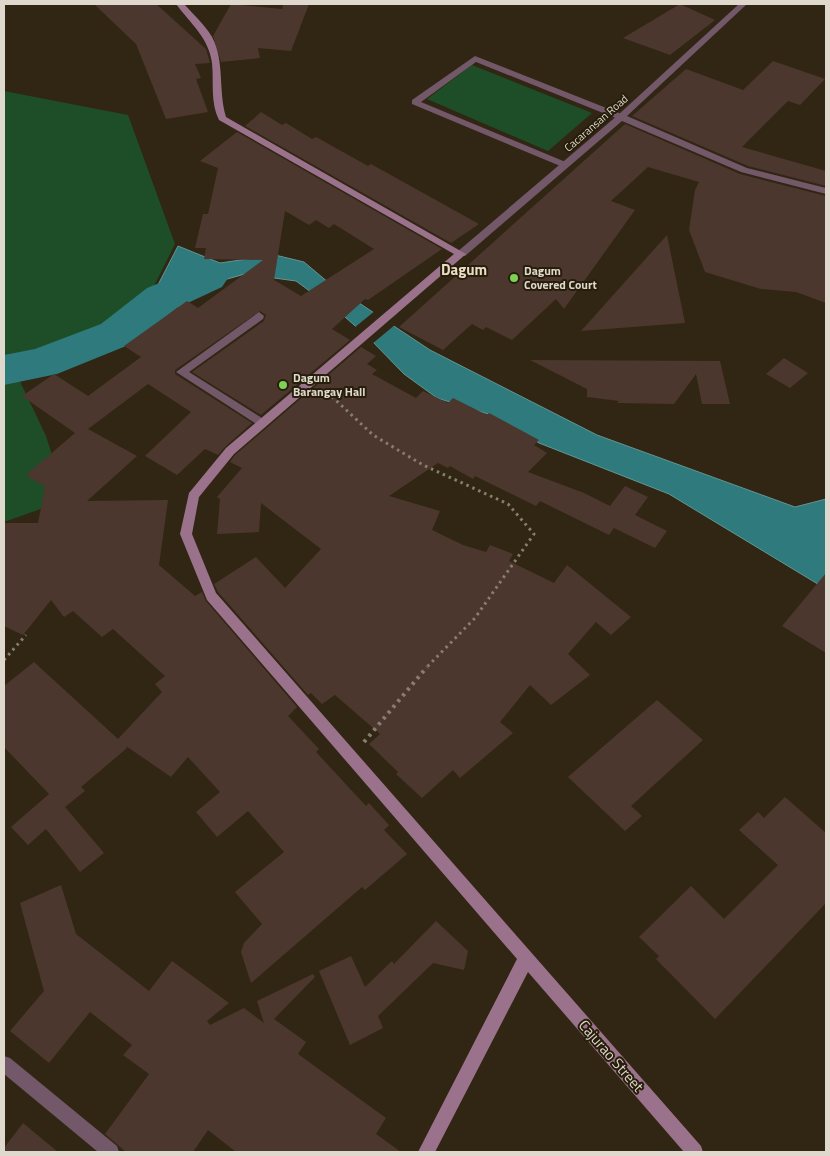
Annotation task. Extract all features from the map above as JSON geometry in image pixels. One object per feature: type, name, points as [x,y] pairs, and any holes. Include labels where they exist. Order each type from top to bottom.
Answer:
[{"type":"street","points":[[180,4],[208,37],[216,61],[217,101],[222,118],[461,254]]},
{"type":"street","name":"Cacaransan Road","points":[[461,254],[621,117],[743,4]]},
{"type":"street","points":[[565,165],[416,102],[475,59],[621,117],[744,170],[826,191]]},
{"type":"street","name":"Cajurao Street","points":[[461,254],[391,312],[314,380],[261,422],[230,451],[193,496],[186,534],[211,596],[695,1152]]},
{"type":"street","points":[[259,316],[181,372],[261,422]]},
{"type":"street","points":[[426,1152],[526,959]]},
{"type":"street","points":[[4,1064],[111,1152]]},
{"type":"path","points":[[314,380],[373,435],[423,465],[508,504],[534,534],[475,618],[415,679],[352,757]]},
{"type":"path","points":[[4,660],[26,635]]},
{"type":"green space","points":[[472,65],[592,113],[548,151],[427,99]]},
{"type":"green space","points":[[4,91],[128,115],[175,244],[140,314],[15,371],[46,436],[66,500],[4,522]]},
{"type":"water","points":[[178,246],[220,263],[275,255],[304,262],[329,283],[430,350],[597,435],[795,507],[826,499],[826,589],[669,494],[539,443],[491,415],[437,398],[404,374],[370,339],[345,317],[296,281],[245,274],[192,289],[145,310]]},
{"type":"pier","points":[[376,310],[396,324],[372,344],[354,328]]},
{"type":"building","points":[[94,4],[156,4],[206,49],[210,63],[195,64],[201,78],[196,79],[208,112],[166,119],[136,44]]},
{"type":"building","points":[[231,4],[282,9],[283,4],[309,4],[291,51],[258,48],[260,58],[221,62],[213,36]]},
{"type":"building","points":[[680,4],[715,20],[670,55],[623,38]]},
{"type":"building","points":[[773,61],[825,79],[800,105],[788,101],[742,147],[826,171],[826,186],[748,166],[632,116],[686,69],[743,90]]},
{"type":"building","points":[[261,112],[282,125],[286,123],[312,139],[316,137],[368,166],[371,164],[479,224],[451,243],[245,126]]},
{"type":"building","points":[[625,124],[740,174],[826,196],[826,303],[796,292],[761,289],[705,272],[689,230],[695,190],[699,182],[648,167],[611,201],[635,210],[564,309],[556,299],[512,340],[486,327],[483,330],[472,324],[443,350],[399,327]]},
{"type":"building","points":[[237,132],[442,249],[368,300],[365,299],[332,329],[350,340],[261,415],[192,372],[264,321],[266,315],[260,311],[175,370],[175,374],[252,423],[218,455],[205,449],[177,475],[145,456],[191,412],[148,384],[88,429],[137,456],[87,501],[168,500],[159,565],[195,596],[202,592],[206,601],[297,707],[288,716],[319,749],[316,752],[366,806],[369,803],[389,825],[384,830],[407,854],[365,890],[362,887],[251,983],[241,952],[244,943],[262,924],[235,892],[284,852],[248,811],[217,837],[196,812],[220,792],[188,757],[171,777],[126,746],[127,748],[81,787],[85,791],[65,807],[104,853],[80,872],[46,829],[28,845],[11,827],[49,794],[4,747],[4,686],[34,662],[118,739],[162,692],[155,684],[165,676],[113,629],[102,637],[73,611],[64,617],[51,600],[23,635],[4,626],[4,523],[38,523],[45,487],[26,475],[75,433],[22,396],[54,374],[88,396],[141,357],[124,346],[187,301],[198,308],[263,260],[204,259],[206,248],[195,248],[203,214],[208,214],[218,168],[200,161]],"holes":[[[285,211],[309,225],[316,220],[329,228],[334,224],[374,249],[301,296],[274,280]]]},
{"type":"building","points":[[667,235],[685,323],[581,331]]},
{"type":"building","points":[[361,347],[376,356],[367,364],[377,370],[372,374],[416,398],[423,391],[448,403],[453,398],[487,415],[489,413],[539,440],[534,445],[547,453],[528,472],[584,493],[610,506],[625,486],[648,497],[635,515],[667,531],[655,548],[614,528],[609,535],[540,501],[536,506],[475,476],[473,479],[450,466],[448,468],[438,463],[389,496],[440,511],[432,530],[463,545],[486,552],[490,545],[513,554],[509,561],[554,583],[567,565],[631,617],[611,635],[596,622],[568,654],[590,675],[551,705],[530,685],[500,722],[513,733],[460,778],[453,770],[422,798],[396,774],[398,772],[369,744],[380,734],[335,695],[322,704],[311,693],[308,695],[218,592],[214,584],[256,557],[285,588],[321,549],[261,503],[259,532],[217,534],[220,499],[217,497],[242,468],[230,462],[235,455]]},
{"type":"building","points":[[784,358],[808,373],[790,388],[766,374]]},
{"type":"building","points":[[530,360],[720,361],[730,404],[702,404],[696,374],[674,404],[617,403],[619,401],[587,397],[587,389]]},
{"type":"building","points":[[826,573],[826,653],[782,626]]},
{"type":"building","points":[[657,700],[703,740],[631,806],[642,816],[625,831],[568,777]]},
{"type":"building","points":[[785,797],[826,833],[826,903],[715,1019],[656,959],[659,956],[639,937],[691,886],[724,919],[778,865],[739,830],[758,812],[764,818]]},
{"type":"building","points":[[61,885],[76,934],[149,991],[172,961],[229,1003],[207,1021],[210,1025],[244,1008],[264,1023],[257,1001],[313,974],[315,977],[274,1019],[306,1042],[298,1054],[386,1118],[376,1134],[401,1152],[236,1152],[208,1130],[193,1152],[126,1152],[105,1134],[149,1074],[123,1055],[132,1045],[90,1012],[49,1063],[10,1031],[44,991],[20,903]]},
{"type":"building","points":[[436,921],[468,951],[464,970],[433,963],[378,1016],[383,1028],[350,1045],[319,971],[351,956],[365,987],[392,961],[394,964]]},
{"type":"building","points":[[23,1123],[58,1152],[4,1152],[4,1148]]},
{"type":"waterway","points":[[4,370],[42,363],[116,334],[162,298],[208,278]]},
{"type":"place","name":"Dagum Covered Court","points":[[514,278]]},
{"type":"place","name":"Dagum Barangay Hall","points":[[283,385]]},
{"type":"district","name":"Dagum","points":[[464,270]]}]
